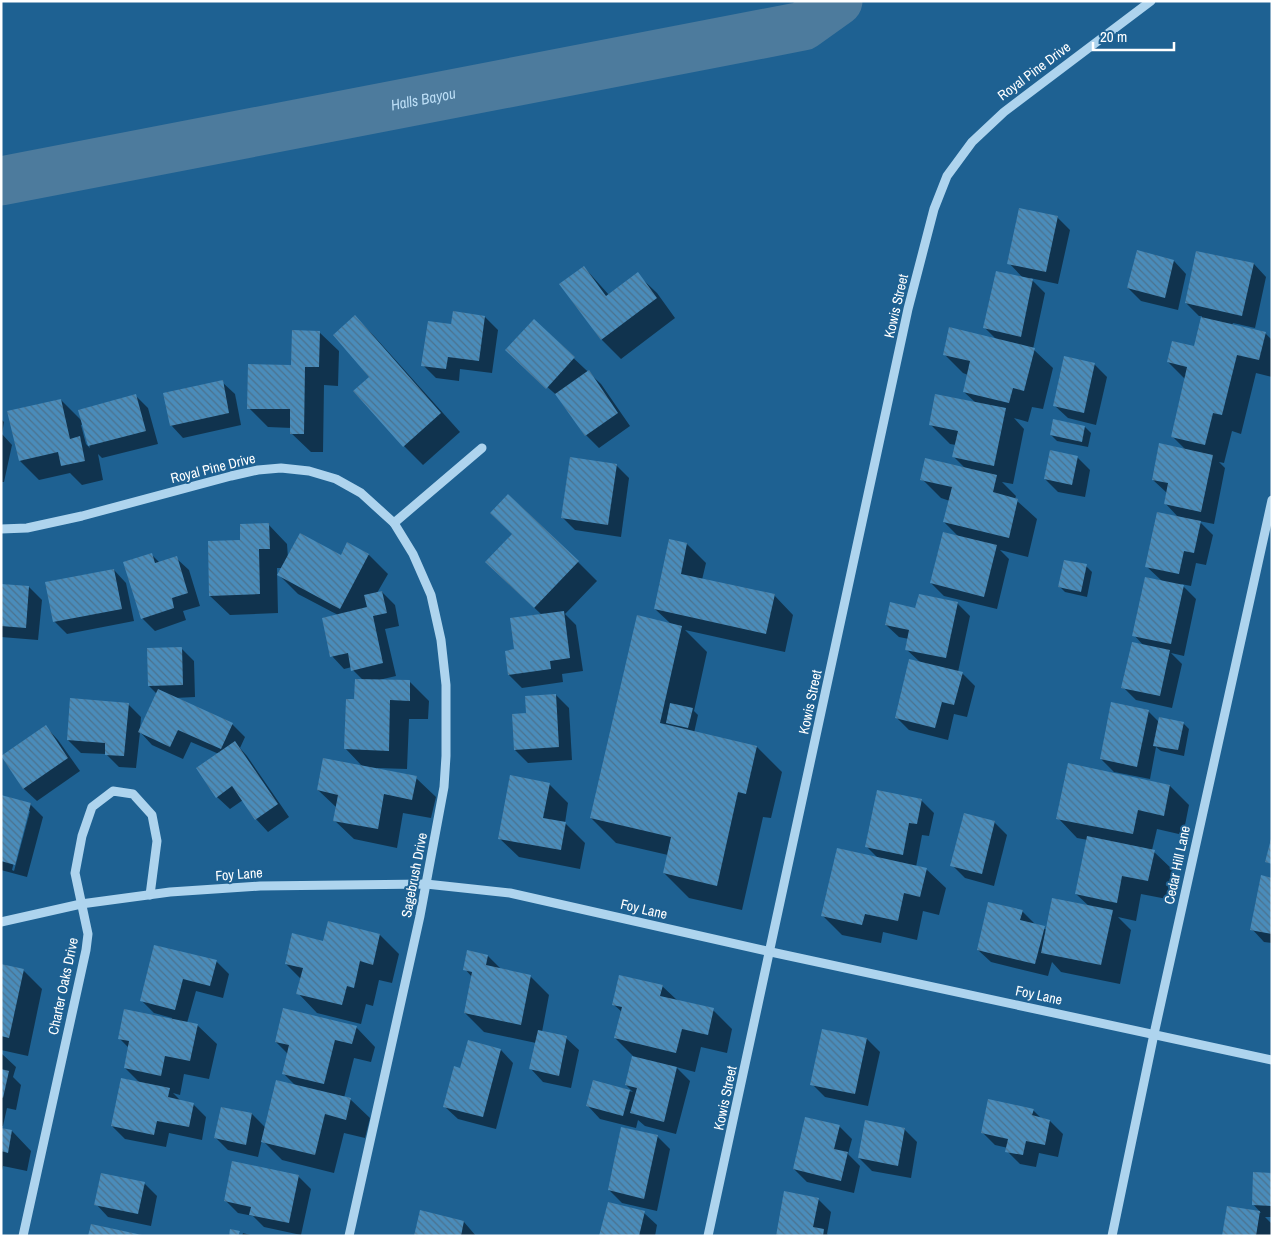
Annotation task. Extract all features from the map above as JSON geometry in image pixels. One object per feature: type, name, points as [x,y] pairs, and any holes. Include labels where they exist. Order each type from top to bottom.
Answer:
[{"type":"street","name":"Royal Pine Drive","points":[[947,176],[972,142],[1004,112],[1151,1]]},
{"type":"street","name":"Kowis Street","points":[[708,1236],[771,952],[908,309],[934,209],[947,176]]},
{"type":"street","points":[[394,523],[482,448]]},
{"type":"street","name":"Royal Pine Drive","points":[[1,529],[27,528],[82,516],[231,476],[258,470],[281,468],[309,471],[336,479],[361,493],[394,523]]},
{"type":"street","name":"Cedar Hill Lane","points":[[1112,1236],[1154,1034],[1272,500]]},
{"type":"street","name":"Sagebrush Drive","points":[[349,1236],[426,884],[444,788],[446,686],[441,640],[431,595],[413,554],[394,523]]},
{"type":"street","name":"Charter Oaks Drive","points":[[23,1236],[86,950],[88,934],[75,873],[82,836],[92,807],[113,791],[133,794],[152,815],[157,842],[150,895]]},
{"type":"street","name":"Foy Lane","points":[[1,922],[81,904],[150,895],[260,886],[426,884],[510,893],[771,952],[1272,1060]]},
{"type":"building","points":[[1019,208],[1058,216],[1046,272],[1007,264]]},
{"type":"building","points":[[1137,250],[1174,260],[1165,298],[1127,288]]},
{"type":"building","points":[[1196,251],[1254,263],[1242,316],[1185,303]]},
{"type":"building","points":[[584,266],[606,296],[638,272],[657,298],[601,340],[559,284]]},
{"type":"building","points":[[996,271],[1033,279],[1021,337],[983,328]]},
{"type":"building","points":[[453,311],[485,316],[479,361],[448,357],[446,369],[421,366],[428,321],[451,324]]},
{"type":"building","points":[[355,315],[441,413],[403,447],[353,391],[369,377],[333,335]]},
{"type":"building","points":[[1201,317],[1266,332],[1259,360],[1237,355],[1222,415],[1213,413],[1205,445],[1171,437],[1187,367],[1167,362],[1172,341],[1194,346]]},
{"type":"building","points":[[534,319],[575,357],[546,389],[505,350]]},
{"type":"building","points":[[949,327],[1035,348],[1024,391],[1013,388],[1009,403],[963,392],[970,361],[943,355]]},
{"type":"building","points":[[292,330],[320,331],[319,367],[305,367],[304,434],[290,434],[290,409],[247,409],[248,364],[291,365]]},
{"type":"building","points":[[1064,356],[1095,363],[1084,413],[1053,406]]},
{"type":"building","points":[[589,370],[618,413],[585,436],[555,394]]},
{"type":"building","points":[[223,380],[229,413],[170,426],[163,393]]},
{"type":"building","points":[[136,394],[146,431],[88,446],[78,410]]},
{"type":"building","points":[[935,394],[1006,408],[994,466],[952,457],[958,431],[929,425]]},
{"type":"building","points":[[61,399],[70,439],[80,436],[85,461],[61,466],[58,452],[19,461],[7,411]]},
{"type":"building","points":[[1053,419],[1085,426],[1082,442],[1050,435]]},
{"type":"building","points":[[1159,443],[1213,455],[1201,512],[1164,504],[1168,483],[1152,480]]},
{"type":"building","points":[[1050,450],[1078,456],[1072,485],[1044,479]]},
{"type":"building","points":[[570,457],[617,464],[608,525],[561,518]]},
{"type":"building","points":[[925,458],[997,475],[993,492],[1018,499],[1009,538],[943,522],[952,487],[920,480]]},
{"type":"building","points":[[508,494],[579,561],[534,608],[485,562],[512,534],[490,513]]},
{"type":"building","points":[[1157,512],[1201,521],[1194,553],[1184,551],[1179,574],[1145,567]]},
{"type":"building","points":[[269,523],[270,549],[259,549],[260,594],[209,596],[208,541],[240,540],[240,524]]},
{"type":"building","points":[[943,532],[997,545],[984,597],[930,583]]},
{"type":"building","points":[[300,533],[341,555],[347,542],[369,554],[340,609],[277,575]]},
{"type":"building","points":[[669,539],[687,543],[681,574],[775,594],[766,634],[654,609]]},
{"type":"building","points":[[152,553],[155,563],[177,556],[188,593],[172,598],[174,608],[141,619],[123,562]]},
{"type":"building","points":[[1064,560],[1087,564],[1081,592],[1058,587]]},
{"type":"building","points":[[114,569],[122,609],[53,622],[45,582]]},
{"type":"building","points":[[1145,577],[1184,585],[1171,644],[1132,636]]},
{"type":"building","points":[[1,584],[29,586],[26,628],[1,626]]},
{"type":"building","points":[[382,591],[387,613],[373,616],[383,663],[351,671],[348,653],[330,657],[322,618],[367,607],[364,595]]},
{"type":"building","points":[[919,594],[958,602],[946,658],[905,650],[909,630],[885,625],[890,602],[915,608]]},
{"type":"building","points":[[564,611],[570,658],[550,661],[551,669],[508,675],[505,651],[514,649],[510,618]]},
{"type":"building","points":[[637,615],[682,626],[660,723],[757,746],[746,794],[738,792],[717,886],[663,873],[671,837],[590,818]]},
{"type":"building","points":[[1132,642],[1170,650],[1160,696],[1121,688]]},
{"type":"building","points":[[182,647],[183,685],[148,686],[147,648]]},
{"type":"building","points":[[909,659],[963,672],[954,705],[942,702],[935,728],[895,718]]},
{"type":"building","points":[[355,679],[410,680],[410,701],[390,700],[389,751],[344,749],[346,699],[354,699]]},
{"type":"building","points":[[158,689],[233,723],[221,749],[178,730],[170,747],[138,732]]},
{"type":"building","points":[[556,694],[559,747],[514,750],[512,714],[526,713],[525,696]]},
{"type":"building","points":[[70,698],[129,703],[124,756],[105,755],[105,743],[67,740]]},
{"type":"building","points":[[1111,702],[1149,710],[1137,767],[1100,759]]},
{"type":"building","points":[[670,703],[693,708],[688,728],[666,723]]},
{"type":"building","points":[[1159,717],[1184,722],[1178,750],[1153,746]]},
{"type":"building","points":[[46,725],[68,758],[23,789],[1,756]]},
{"type":"building","points":[[235,741],[278,804],[255,820],[232,786],[216,798],[196,768]]},
{"type":"building","points":[[323,758],[417,776],[412,800],[384,794],[378,829],[333,821],[338,795],[317,790]]},
{"type":"building","points":[[1068,763],[1170,785],[1164,816],[1138,810],[1133,834],[1056,819]]},
{"type":"building","points":[[510,775],[550,783],[543,818],[566,822],[561,850],[498,839]]},
{"type":"building","points":[[877,790],[922,799],[917,824],[909,823],[903,855],[865,847]]},
{"type":"building","points":[[1,795],[31,803],[15,865],[1,861]]},
{"type":"building","points":[[964,813],[995,821],[982,874],[950,866]]},
{"type":"building","points":[[1087,836],[1155,850],[1148,881],[1122,876],[1117,903],[1075,894]]},
{"type":"building","points":[[1272,840],[1272,864],[1265,862]]},
{"type":"building","points":[[837,848],[927,868],[920,897],[904,893],[898,921],[865,914],[862,925],[821,916]]},
{"type":"building","points":[[1261,875],[1272,878],[1272,934],[1250,930]]},
{"type":"building","points":[[1052,898],[1113,910],[1101,965],[1041,953]]},
{"type":"building","points":[[988,902],[1023,910],[1020,920],[1045,926],[1035,964],[977,950]]},
{"type":"building","points":[[328,921],[380,934],[373,965],[360,961],[354,988],[347,986],[342,1005],[296,994],[303,968],[285,964],[292,933],[323,941]]},
{"type":"building","points":[[154,945],[217,960],[210,986],[183,979],[175,1010],[140,1001]]},
{"type":"building","points":[[467,950],[488,955],[486,965],[531,975],[521,1025],[464,1013],[472,972],[463,970]]},
{"type":"building","points":[[1,964],[24,969],[9,1038],[1,1036]]},
{"type":"building","points":[[619,975],[663,985],[660,996],[714,1008],[708,1035],[682,1029],[676,1053],[614,1038],[622,1007],[612,1005]]},
{"type":"building","points":[[283,1008],[357,1026],[352,1044],[335,1040],[324,1084],[282,1074],[289,1045],[275,1042]]},
{"type":"building","points":[[124,1009],[198,1024],[190,1061],[165,1056],[161,1076],[124,1068],[129,1041],[118,1039]]},
{"type":"building","points":[[822,1029],[867,1038],[855,1094],[810,1085]]},
{"type":"building","points":[[538,1030],[567,1036],[559,1076],[529,1069]]},
{"type":"building","points":[[468,1040],[501,1049],[483,1117],[443,1107],[454,1066],[460,1068]]},
{"type":"building","points":[[632,1056],[677,1067],[664,1122],[630,1113],[637,1088],[625,1085]]},
{"type":"building","points":[[1,1069],[9,1071],[3,1098],[1,1097]]},
{"type":"building","points":[[121,1078],[170,1088],[168,1097],[194,1103],[189,1127],[157,1121],[154,1135],[111,1126]]},
{"type":"building","points":[[276,1080],[351,1098],[346,1120],[325,1114],[315,1155],[261,1142]]},
{"type":"building","points":[[593,1080],[630,1090],[623,1116],[586,1106]]},
{"type":"building","points":[[988,1099],[1034,1109],[1032,1115],[1050,1120],[1045,1145],[1026,1141],[1023,1155],[1005,1152],[1008,1139],[981,1133]]},
{"type":"building","points":[[221,1107],[252,1113],[246,1145],[214,1138]]},
{"type":"building","points":[[805,1117],[840,1125],[834,1149],[848,1152],[841,1181],[793,1169]]},
{"type":"building","points":[[865,1120],[905,1128],[898,1166],[858,1158]]},
{"type":"building","points":[[621,1127],[658,1135],[644,1199],[608,1190]]},
{"type":"building","points":[[1,1128],[12,1130],[8,1153],[1,1151]]},
{"type":"building","points":[[232,1161],[299,1175],[289,1223],[249,1215],[251,1207],[224,1201]]},
{"type":"building","points":[[1253,1172],[1272,1173],[1272,1206],[1252,1205]]},
{"type":"building","points":[[101,1173],[145,1182],[138,1214],[94,1205]]},
{"type":"building","points":[[784,1191],[819,1198],[813,1227],[824,1229],[823,1236],[776,1236]]},
{"type":"building","points":[[608,1202],[645,1211],[639,1236],[599,1236]]},
{"type":"building","points":[[1227,1206],[1260,1211],[1256,1236],[1222,1236]]},
{"type":"building","points":[[420,1210],[464,1221],[461,1236],[414,1236]]},
{"type":"building","points":[[91,1224],[142,1235],[142,1236],[88,1236]]},
{"type":"building","points":[[230,1229],[240,1231],[238,1236],[229,1236]]},
{"type":"waterway","name":"Halls Bayou","points":[[1,181],[803,26],[838,1]]}]
